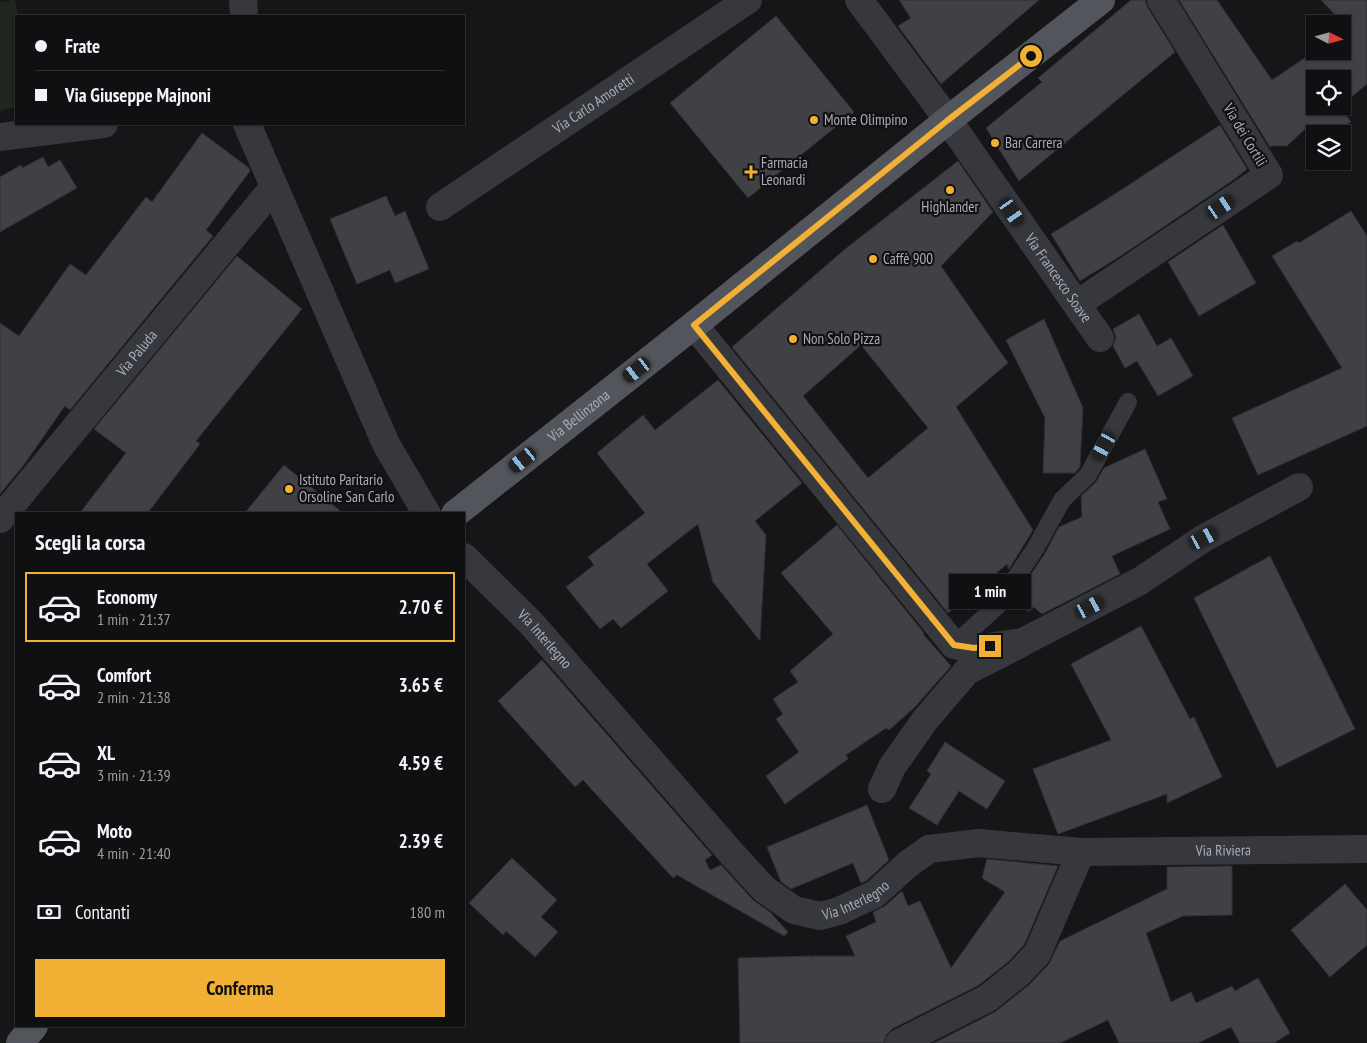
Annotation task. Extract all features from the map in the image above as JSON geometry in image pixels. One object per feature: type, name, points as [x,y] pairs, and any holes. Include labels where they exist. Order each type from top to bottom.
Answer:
[{"type":"main road","name":"Via Bellinzona","points":[[458,512],[1101,0]]},
{"type":"main road","points":[[20,1043],[33,1027]]},
{"type":"street","points":[[243,0],[244,15]]},
{"type":"street","name":"Via Carlo Amoretti","points":[[440,207],[748,0]]},
{"type":"street","points":[[859,0],[948,120]]},
{"type":"street","name":"Via dei Cortili","points":[[1077,304],[1269,175],[1161,0]]},
{"type":"street","name":"Via Francesco Soave","points":[[948,120],[1100,338]]},
{"type":"street","points":[[0,137],[96,125]]},
{"type":"street","points":[[247,125],[386,444],[426,512]]},
{"type":"street","name":"Via Paluda","points":[[0,519],[274,187]]},
{"type":"street","points":[[694,325],[954,645],[974,648],[1023,642]]},
{"type":"street","points":[[882,789],[892,767],[925,720],[967,671],[1140,581],[1204,538],[1299,487]]},
{"type":"street","name":"Via Interlegno","points":[[465,558],[530,623],[764,889],[794,910],[820,916],[839,911],[875,894],[908,864],[929,849],[979,843],[1081,852]]},
{"type":"street","name":"Via Riviera","points":[[1081,852],[1367,849]]},
{"type":"street","points":[[899,1043],[988,998],[1019,973],[1037,954],[1081,852]]},
{"type":"lane","points":[[954,645],[997,606],[1035,549],[1062,500],[1088,475],[1128,402]]},
{"type":"shaded area","points":[[15,0],[18,15],[15,15],[15,107],[0,111],[0,2]]},
{"type":"building","points":[[899,0],[1039,0],[941,84],[898,26],[911,18]]},
{"type":"building","points":[[1131,0],[1145,0],[1175,52],[1019,181],[986,128],[1042,82],[1038,78]]},
{"type":"building","points":[[1179,0],[1217,0],[1272,80],[1306,57],[1306,60],[1351,60],[1351,15],[1335,15],[1321,0],[1367,0],[1367,84],[1351,97],[1351,70],[1306,70],[1306,115],[1346,115],[1351,122],[1346,125],[1306,125],[1306,128],[1287,146],[1270,147]]},
{"type":"building","points":[[776,16],[854,112],[748,198],[670,103]]},
{"type":"building","points":[[1220,125],[1247,169],[1122,255],[1080,281],[1051,234]]},
{"type":"building","points":[[202,133],[249,168],[250,171],[206,230],[213,236],[70,410],[65,406],[23,466],[0,494],[0,323],[19,336],[70,264],[86,275],[146,197],[152,202]]},
{"type":"building","points":[[43,157],[48,167],[60,160],[77,188],[0,232],[0,177],[21,165],[22,168]]},
{"type":"building","points":[[958,161],[993,212],[941,266],[1008,363],[956,407],[1033,530],[1009,569],[1007,564],[948,613],[732,347],[844,250]],"holes":[[[861,345],[928,428],[868,478],[803,396]]]},
{"type":"building","points":[[386,196],[395,216],[405,211],[429,269],[395,283],[390,270],[357,284],[330,219]]},
{"type":"building","points":[[1351,211],[1367,236],[1367,426],[1258,475],[1232,418],[1342,368],[1272,256],[1297,241],[1299,243]]},
{"type":"building","points":[[1223,225],[1256,283],[1199,316],[1168,262]]},
{"type":"building","points":[[237,256],[302,309],[196,441],[200,444],[149,512],[81,512],[126,453],[94,429]]},
{"type":"building","points":[[1139,314],[1157,346],[1171,338],[1193,376],[1158,396],[1137,361],[1125,368],[1113,346],[1116,337],[1113,329]]},
{"type":"building","points":[[1044,319],[1083,408],[1080,467],[1075,473],[1043,473],[1045,418],[1006,340]]},
{"type":"building","points":[[718,380],[802,483],[755,521],[766,535],[760,641],[713,582],[698,524],[647,564],[668,591],[621,628],[613,619],[600,629],[566,587],[594,565],[588,557],[645,513],[597,453],[643,415],[655,430]]},
{"type":"building","points":[[1145,449],[1167,499],[1158,502],[1170,529],[1112,556],[1120,574],[1042,614],[1034,607],[1028,612],[1019,592],[1044,555],[1059,527],[1082,517],[1081,496],[1096,482],[1104,468]]},
{"type":"building","name":"Istituto Paritario Orsoline San Carlo","points":[[284,465],[342,512],[246,512]]},
{"type":"building","points":[[837,525],[923,634],[951,666],[914,708],[889,730],[886,728],[846,755],[848,759],[785,804],[766,776],[799,752],[776,719],[783,714],[773,699],[798,682],[790,671],[833,634],[781,573]]},
{"type":"building","points":[[1270,556],[1355,729],[1277,768],[1194,598]]},
{"type":"building","points":[[1141,626],[1190,719],[1194,717],[1222,777],[1167,803],[1167,794],[1058,834],[1033,769],[1111,740],[1071,664]]},
{"type":"building","points":[[542,660],[712,855],[705,860],[710,870],[721,865],[753,900],[770,912],[788,932],[784,936],[677,875],[673,878],[583,780],[575,787],[498,701]]},
{"type":"building","points":[[945,742],[1005,781],[987,809],[959,791],[937,825],[909,808],[931,774],[927,771]]},
{"type":"building","points":[[867,805],[889,860],[866,881],[861,883],[853,863],[791,889],[781,882],[767,847]]},
{"type":"building","points":[[512,858],[557,900],[541,917],[558,932],[535,957],[506,931],[503,935],[469,903]]},
{"type":"building","points":[[987,859],[1058,866],[1024,945],[1008,962],[979,985],[892,1029],[886,1035],[884,1043],[740,1043],[738,958],[855,956],[846,936],[876,922],[873,912],[885,906],[902,891],[908,906],[920,901],[951,968],[1005,892],[982,878]]},
{"type":"building","points":[[1232,866],[1232,915],[1183,916],[1146,933],[1171,1002],[1191,992],[1196,1003],[1232,986],[1235,991],[1258,978],[1290,1033],[1274,1043],[1240,1043],[1231,1027],[1198,1043],[1119,1043],[1108,1020],[1060,1043],[934,1043],[995,1012],[1029,985],[1049,964],[1060,941],[1167,889],[1167,867]]},
{"type":"building","points":[[1345,884],[1367,910],[1367,945],[1330,977],[1291,930]]},
{"type":"place","name":"Monte Olimpino","points":[[814,120]]},
{"type":"place","name":"Bar Carrera","points":[[995,143]]},
{"type":"place","name":"Farmacia Leonardi","points":[[751,172]]},
{"type":"place","name":"Highlander","points":[[950,190]]},
{"type":"place","name":"Caffè 900","points":[[873,259]]},
{"type":"place","name":"Non Solo Pizza","points":[[793,339]]},
{"type":"place","name":"Istituto Paritario Orsoline San Carlo","points":[[289,489]]},
{"type":"route","points":[[990,646],[974,648],[954,645],[694,325],[948,120],[1031,56]]}]
